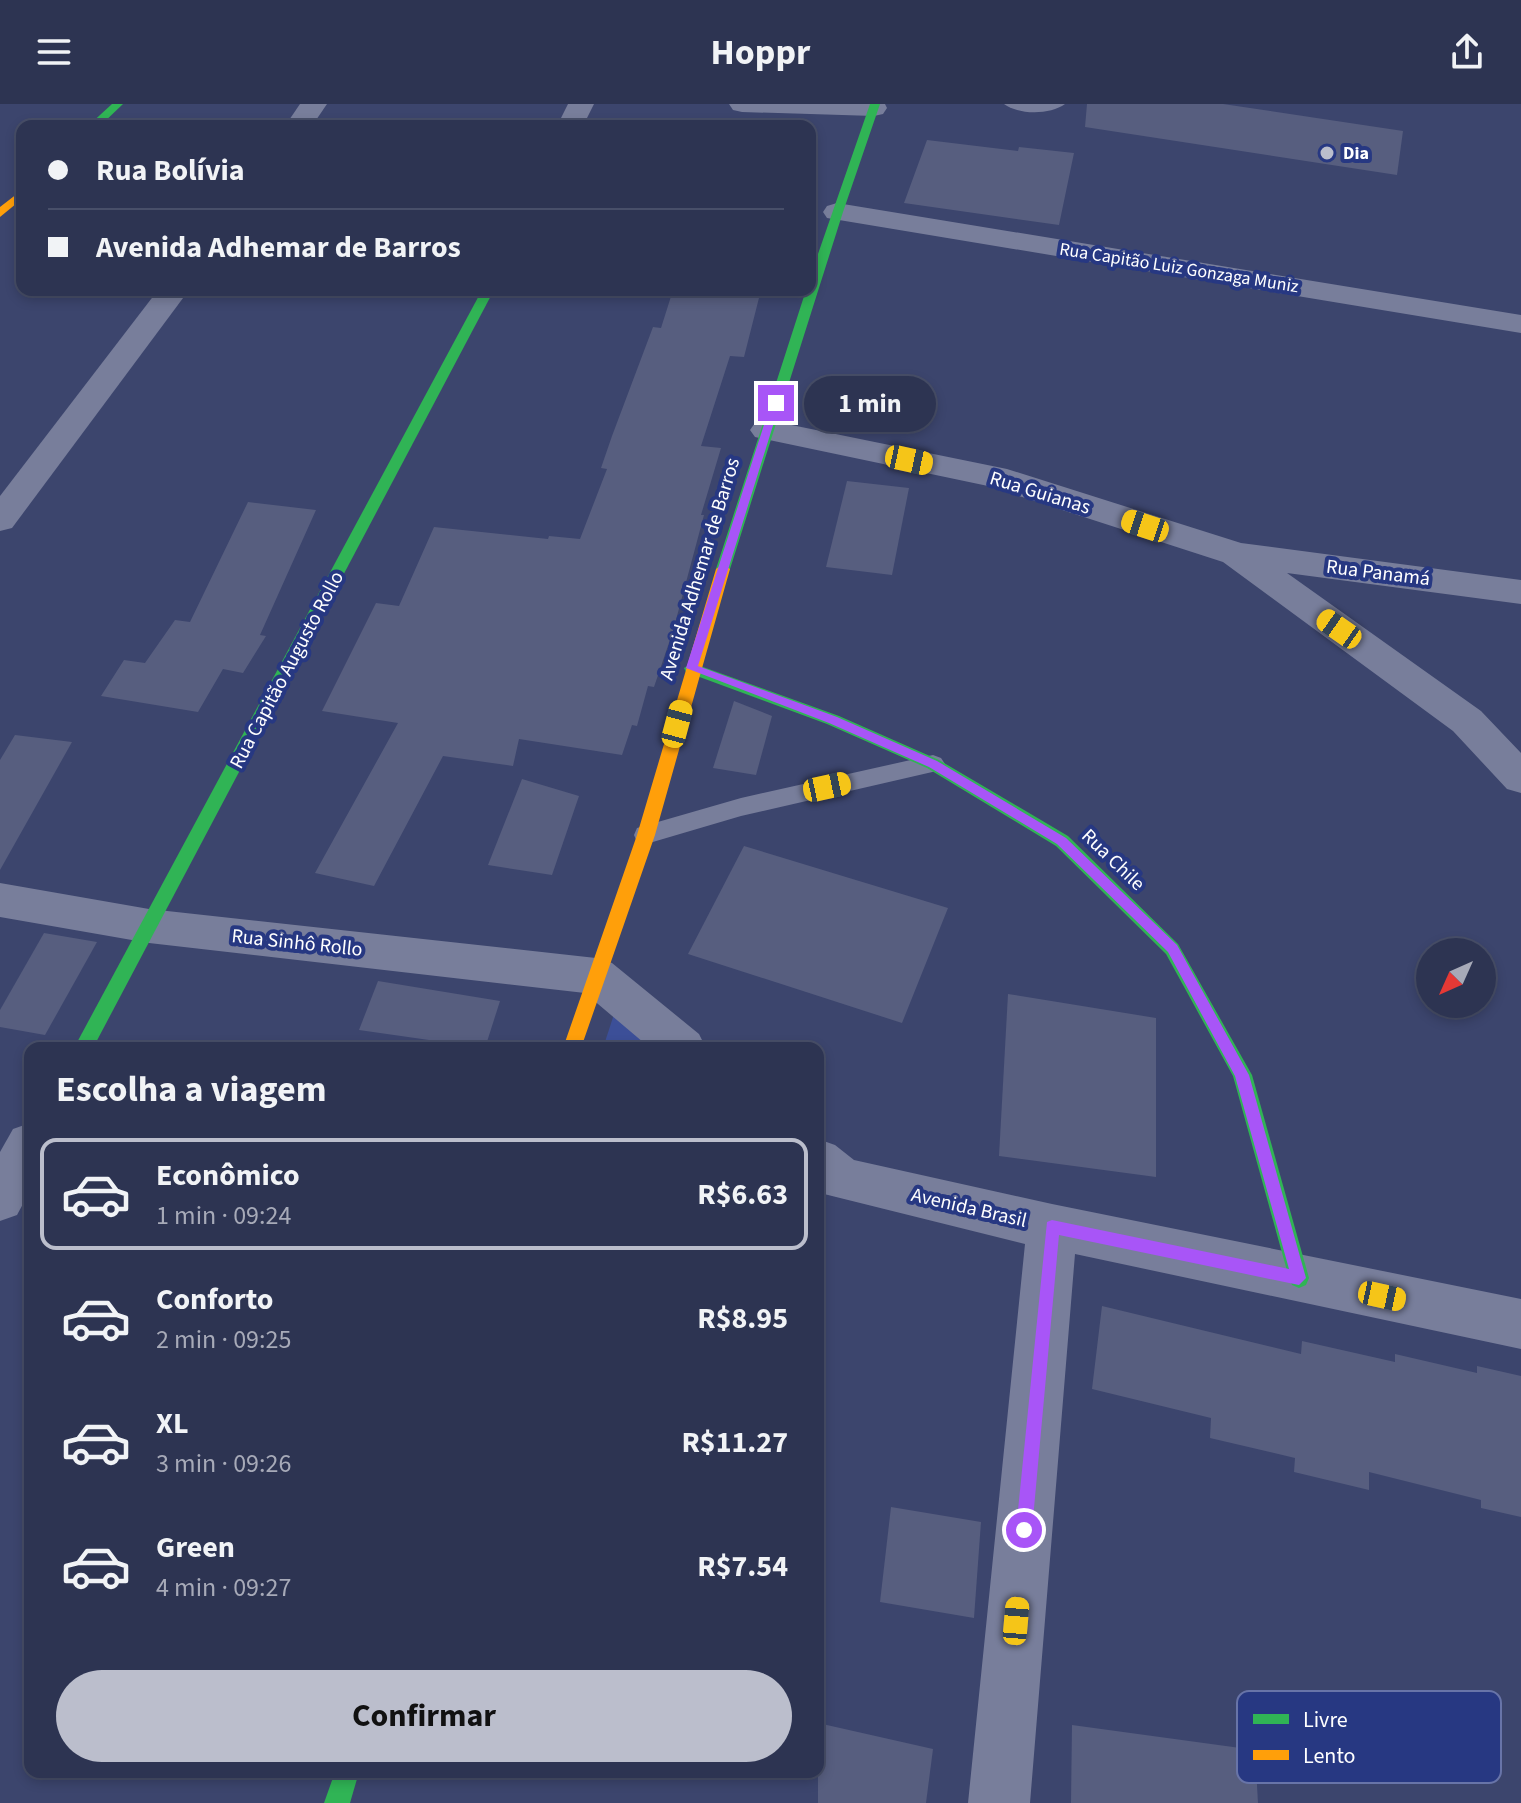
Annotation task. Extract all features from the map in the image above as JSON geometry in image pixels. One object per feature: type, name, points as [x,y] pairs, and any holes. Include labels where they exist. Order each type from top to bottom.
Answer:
[{"type":"street","points":[[101,120],[118,104]]},
{"type":"street","points":[[742,104],[875,106]]},
{"type":"street","name":"Avenida Adhemar de Barros","points":[[816,277],[875,106]]},
{"type":"street","points":[[0,213],[16,198]]},
{"type":"street","name":"Rua Capitão Luiz Gonzaga Muniz","points":[[837,212],[992,230],[1521,324]]},
{"type":"street","points":[[0,520],[169,296]]},
{"type":"street","name":"Rua Capitão Augusto Rollo","points":[[86,1042],[485,296]]},
{"type":"street","name":"Avenida Adhemar de Barros","points":[[574,1042],[646,835],[692,668],[810,296]]},
{"type":"street","name":"Rua Guianas","points":[[767,430],[995,477],[1236,554],[1467,721],[1521,778]]},
{"type":"street","name":"Rua Panamá","points":[[1236,554],[1521,592]]},
{"type":"street","name":"Rua Chile","points":[[692,668],[833,720],[933,764],[1062,841],[1172,949],[1242,1075],[1299,1278]]},
{"type":"street","name":"Rua Sinhô Rollo","points":[[0,900],[149,926],[596,976]]},
{"type":"street","points":[[596,976],[676,1042]]},
{"type":"street","points":[[0,1199],[24,1155]]},
{"type":"street","name":"Avenida Brasil","points":[[826,1175],[1052,1227],[1521,1324]]},
{"type":"street","points":[[999,1803],[1052,1227]]},
{"type":"street","points":[[337,1803],[345,1778]]},
{"type":"lane","points":[[1012,104],[1041,108],[1057,104]]},
{"type":"lane","points":[[646,835],[741,807],[933,764]]},
{"type":"shaded area","points":[[617,1005],[657,1042],[605,1042]]},
{"type":"building","name":"Dia","points":[[1087,104],[1223,104],[1403,131],[1397,175],[1085,127]]},
{"type":"building","points":[[927,140],[1018,151],[1019,147],[1074,153],[1059,225],[904,203]]},
{"type":"building","points":[[671,296],[759,296],[744,357],[730,356],[701,446],[721,448],[673,631],[654,687],[648,686],[637,726],[632,725],[622,755],[519,739],[513,766],[443,756],[374,886],[315,873],[398,723],[322,711],[376,603],[399,606],[434,527],[548,539],[549,536],[580,539],[607,469],[601,468],[612,436],[653,327],[661,328]]},
{"type":"building","points":[[847,481],[909,488],[892,575],[826,567]]},
{"type":"building","points":[[248,502],[316,510],[260,635],[266,636],[243,673],[223,669],[198,712],[101,696],[124,660],[145,663],[175,620],[190,622]]},
{"type":"building","points":[[734,701],[772,716],[756,775],[713,768]]},
{"type":"building","points":[[15,735],[72,742],[0,870],[0,760]]},
{"type":"building","points":[[522,779],[579,796],[552,875],[488,865]]},
{"type":"building","points":[[744,846],[948,908],[902,1023],[688,954]]},
{"type":"building","points":[[44,933],[97,942],[45,1035],[0,1027],[0,1010]]},
{"type":"building","points":[[378,981],[500,1001],[487,1042],[443,1042],[359,1030]]},
{"type":"building","points":[[1008,994],[1156,1018],[1156,1177],[999,1156]]},
{"type":"building","points":[[1102,1306],[1301,1354],[1302,1341],[1395,1362],[1395,1354],[1477,1373],[1477,1366],[1521,1376],[1521,1517],[1481,1508],[1481,1500],[1369,1472],[1369,1490],[1294,1472],[1295,1458],[1210,1438],[1211,1418],[1092,1389]]},
{"type":"building","points":[[891,1507],[981,1522],[974,1618],[880,1602]]},
{"type":"building","points":[[824,1724],[933,1749],[926,1803],[818,1803],[818,1778],[824,1778]]},
{"type":"building","points":[[1072,1725],[1237,1748],[1237,1783],[1257,1783],[1258,1803],[1071,1803]]},
{"type":"traffic: fast","points":[[101,120],[118,104]]},
{"type":"traffic: fast","points":[[816,278],[875,104]]},
{"type":"traffic: fast","points":[[86,1042],[485,296]]},
{"type":"traffic: fast","points":[[723,569],[810,296]]},
{"type":"traffic: fast","points":[[692,668],[833,720],[933,764],[1062,841],[1172,949],[1242,1075],[1299,1278]]},
{"type":"traffic: fast","points":[[337,1803],[345,1778]]},
{"type":"traffic: slow","points":[[0,213],[16,198]]},
{"type":"traffic: slow","points":[[574,1042],[646,835],[723,569]]},
{"type":"place","name":"Dia","points":[[1327,153]]},
{"type":"route","points":[[776,403],[692,668],[833,720],[933,764],[1062,841],[1172,949],[1242,1075],[1299,1278],[1052,1227],[1024,1530]]}]
